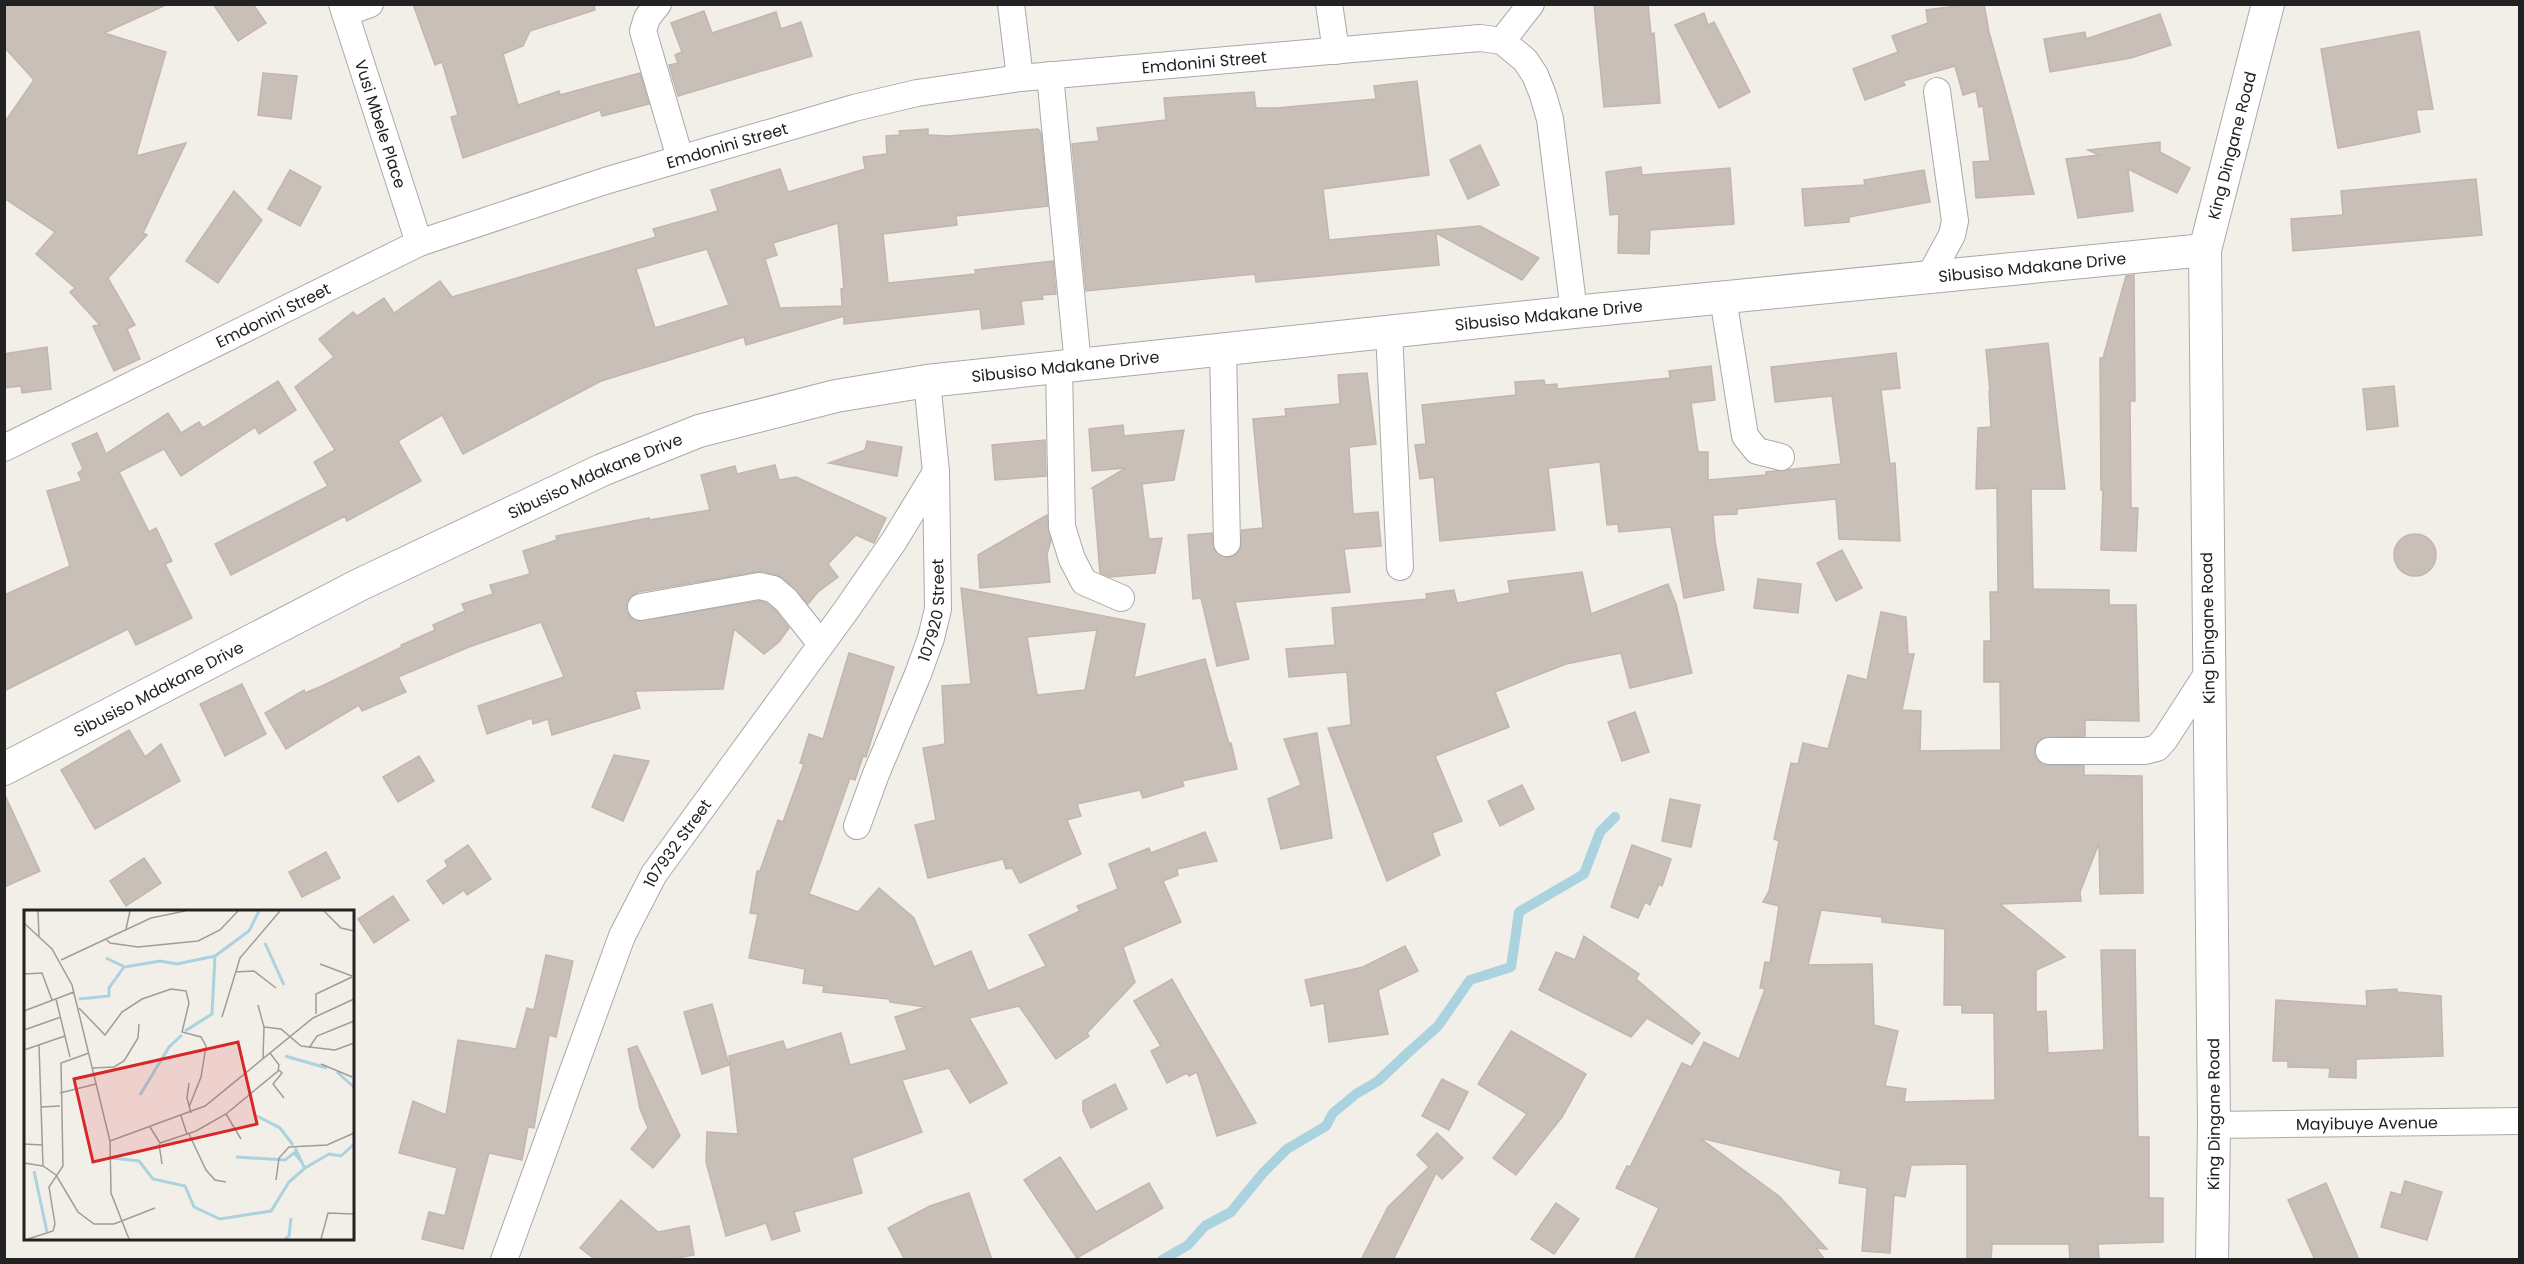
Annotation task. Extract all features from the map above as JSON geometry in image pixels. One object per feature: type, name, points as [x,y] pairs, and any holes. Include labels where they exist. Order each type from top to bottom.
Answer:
[{"type":"street","points":[[343,9],[370,4]]},
{"type":"street","points":[[658,4],[646,18],[644,31],[680,158]]},
{"type":"street","points":[[1011,4],[1020,78]]},
{"type":"street","points":[[1329,4],[1336,51]]},
{"type":"street","points":[[1531,4],[1502,41],[1525,60],[1535,75],[1550,119],[1574,312]]},
{"type":"street","name":"King Dingane Road","points":[[2212,1260],[2214,1125],[2205,250],[2268,4]]},
{"type":"street","name":"Vusi Mbele Place","points":[[343,9],[419,243]]},
{"type":"street","name":"Emdonini Street","points":[[4,447],[419,243],[680,158],[854,108],[917,93],[1020,78],[1480,38],[1502,41]]},
{"type":"street","points":[[1050,75],[1068,366],[1062,527],[1072,559],[1084,582],[1121,598]]},
{"type":"street","points":[[1929,277],[1952,235],[1955,221],[1937,91]]},
{"type":"street","name":"Sibusiso Mdakane Drive","points":[[4,769],[359,585],[602,470],[699,431],[836,396],[927,381],[1223,349],[2205,250]]},
{"type":"street","points":[[1723,298],[1744,436],[1757,451],[1781,457]]},
{"type":"street","points":[[1389,332],[1400,567]]},
{"type":"street","points":[[1223,349],[1227,543]]},
{"type":"street","name":"107920 Street","points":[[857,826],[918,674],[931,638],[938,609],[936,472],[927,381]]},
{"type":"street","name":"107932 Street","points":[[504,1260],[622,936],[654,874],[894,541],[936,472]]},
{"type":"street","points":[[641,607],[759,586],[773,589],[786,600],[821,644]]},
{"type":"street","points":[[2049,751],[2145,751],[2157,748],[2209,671]]},
{"type":"street","name":"Mayibuye Avenue","points":[[2214,1125],[2520,1121]]},
{"type":"building","points":[[4,4],[168,4],[104,33],[166,52],[136,156],[186,143],[143,233],[147,235],[108,278],[135,325],[127,329],[140,359],[114,371],[93,326],[100,325],[70,292],[75,288],[36,254],[55,232],[4,198],[4,123],[34,80],[4,47]]},
{"type":"building","points":[[213,4],[253,4],[266,23],[238,41]]},
{"type":"building","points":[[413,4],[594,4],[595,10],[530,31],[523,46],[503,54],[518,105],[559,91],[560,95],[640,73],[649,104],[602,116],[600,110],[463,158],[451,117],[458,115],[442,62],[435,65]]},
{"type":"building","points":[[1594,4],[1648,4],[1651,34],[1654,33],[1660,103],[1604,107]]},
{"type":"building","points":[[1984,4],[1989,32],[2034,194],[1976,198],[1973,162],[1990,161],[1983,106],[1979,107],[1976,91],[1963,95],[1955,66],[1903,81],[1905,85],[1865,100],[1853,69],[1898,52],[1892,36],[1928,23],[1926,10]]},
{"type":"building","points":[[704,11],[712,33],[776,12],[781,29],[801,22],[812,56],[678,96],[669,65],[678,63],[675,55],[682,52],[671,23]]},
{"type":"building","points":[[1704,13],[1708,25],[1714,22],[1750,92],[1719,108],[1675,25]]},
{"type":"building","points":[[2160,14],[2171,45],[2131,58],[2050,72],[2044,39],[2085,32],[2086,39]]},
{"type":"building","points":[[2419,31],[2433,109],[2416,110],[2420,132],[2338,148],[2321,49]]},
{"type":"building","points":[[263,73],[297,76],[291,119],[258,115]]},
{"type":"building","points":[[1417,81],[1429,175],[1323,189],[1329,240],[1480,226],[1539,258],[1522,280],[1436,233],[1439,265],[1256,282],[1255,274],[1086,291],[1072,144],[1099,141],[1097,128],[1166,120],[1164,98],[1254,92],[1256,108],[1276,108],[1376,99],[1374,86]]},
{"type":"building","points":[[928,129],[928,135],[948,136],[1038,129],[1041,133],[1048,206],[956,216],[957,225],[883,234],[888,283],[976,274],[975,270],[1053,261],[1056,294],[1042,295],[1043,299],[1021,301],[1024,324],[982,329],[980,309],[844,324],[844,316],[746,345],[744,337],[601,381],[463,454],[442,415],[398,441],[421,481],[347,521],[345,516],[231,575],[215,544],[328,486],[314,462],[335,450],[295,387],[334,357],[319,339],[353,312],[357,316],[384,298],[394,313],[440,281],[452,297],[656,237],[653,229],[718,211],[711,190],[780,169],[788,192],[865,169],[863,157],[887,154],[886,136],[900,135],[899,131]],"holes":[[[838,223],[844,288],[841,289],[842,306],[780,308],[765,259],[777,255],[773,243]],[[707,249],[729,305],[655,328],[636,269]]]},
{"type":"building","points":[[2160,142],[2160,152],[2190,168],[2177,193],[2128,169],[2133,211],[2078,218],[2066,159],[2099,155],[2088,150]]},
{"type":"building","points":[[1480,145],[1499,185],[1468,199],[1450,160]]},
{"type":"building","points":[[1641,167],[1642,175],[1730,168],[1734,224],[1650,230],[1649,254],[1618,253],[1619,214],[1610,215],[1606,172]]},
{"type":"building","points":[[290,170],[321,187],[300,226],[268,209]]},
{"type":"building","points":[[1924,170],[1930,202],[1849,217],[1849,222],[1805,226],[1802,189],[1865,185],[1864,180]]},
{"type":"building","points":[[2476,179],[2482,235],[2293,251],[2291,219],[2343,215],[2341,191]]},
{"type":"building","points":[[234,191],[262,220],[218,283],[186,261]]},
{"type":"building","points":[[2134,275],[2135,401],[2130,401],[2131,508],[2138,508],[2136,551],[2101,550],[2103,490],[2101,490],[2100,358],[2103,358],[2126,276]]},
{"type":"building","points":[[2048,343],[2065,489],[2031,489],[2033,589],[2109,590],[2109,605],[2136,605],[2139,721],[2085,720],[2085,736],[2042,738],[2036,744],[2034,752],[2036,759],[2042,764],[2084,766],[2084,775],[2142,776],[2143,893],[2100,894],[2099,843],[2080,892],[2081,901],[2000,904],[2065,957],[2036,970],[2036,1012],[2046,1011],[2048,1053],[2104,1050],[2101,950],[2135,950],[2138,1137],[2149,1137],[2149,1198],[2163,1198],[2163,1242],[2098,1244],[2099,1260],[2070,1260],[2069,1244],[1992,1244],[1991,1260],[1967,1260],[1967,1164],[1911,1165],[1905,1197],[1894,1195],[1890,1253],[1862,1251],[1867,1188],[1839,1183],[1841,1171],[1700,1138],[1780,1197],[1827,1249],[1816,1248],[1825,1260],[1634,1260],[1659,1208],[1616,1188],[1627,1166],[1630,1167],[1682,1063],[1691,1067],[1704,1042],[1739,1059],[1765,989],[1760,988],[1765,962],[1770,963],[1779,906],[1763,902],[1769,891],[1779,841],[1774,839],[1791,763],[1798,764],[1803,743],[1828,749],[1848,675],[1867,680],[1881,612],[1906,617],[1908,654],[1914,654],[1902,710],[1921,711],[1920,751],[2001,750],[2000,682],[1984,682],[1984,641],[1991,641],[1990,592],[1998,592],[1997,488],[1976,489],[1978,428],[1991,427],[1986,350]],"holes":[[[1821,910],[1882,917],[1882,922],[1945,929],[1944,1005],[1962,1005],[1962,1013],[1994,1013],[1995,1100],[1904,1102],[1906,1089],[1885,1086],[1898,1031],[1874,1025],[1872,964],[1808,965]]]},
{"type":"building","points":[[47,347],[51,389],[22,393],[21,386],[4,388],[4,354]]},
{"type":"building","points":[[1896,353],[1900,388],[1881,390],[1890,464],[1895,463],[1900,541],[1839,539],[1836,499],[1737,509],[1737,514],[1713,515],[1724,590],[1684,598],[1671,527],[1619,532],[1618,524],[1607,525],[1600,462],[1548,468],[1555,530],[1440,541],[1434,477],[1420,479],[1415,445],[1426,444],[1422,405],[1516,395],[1515,382],[1544,380],[1545,385],[1557,384],[1557,389],[1670,378],[1669,371],[1711,366],[1715,400],[1691,403],[1698,452],[1708,452],[1708,480],[1766,475],[1766,472],[1841,464],[1832,396],[1775,402],[1771,367]]},
{"type":"building","points":[[1367,373],[1376,444],[1349,447],[1353,514],[1378,512],[1381,546],[1344,549],[1350,592],[1235,602],[1249,659],[1217,666],[1201,598],[1193,599],[1188,535],[1212,533],[1215,551],[1227,558],[1235,555],[1240,550],[1242,530],[1263,528],[1253,419],[1286,416],[1285,409],[1340,404],[1338,375]]},
{"type":"building","points":[[278,381],[296,410],[259,434],[255,427],[181,476],[164,449],[119,472],[149,532],[156,528],[172,561],[165,564],[192,618],[136,645],[128,629],[4,691],[4,595],[70,566],[47,491],[82,481],[78,473],[83,469],[72,444],[97,433],[106,454],[168,413],[181,433],[199,422],[203,428]]},
{"type":"building","points":[[2394,386],[2398,426],[2367,430],[2363,389]]},
{"type":"building","points":[[1123,425],[1124,436],[1184,430],[1174,480],[1142,484],[1149,539],[1162,538],[1155,573],[1110,577],[1100,573],[1092,488],[1126,468],[1092,471],[1089,429]]},
{"type":"building","points":[[1045,440],[1046,476],[995,480],[992,445]]},
{"type":"building","points":[[867,441],[902,447],[897,476],[829,463],[865,450]]},
{"type":"building","points":[[775,465],[779,480],[796,477],[886,518],[874,543],[856,535],[828,564],[838,577],[818,592],[808,604],[783,578],[762,571],[638,592],[631,596],[626,610],[636,621],[759,601],[775,610],[789,628],[779,642],[764,654],[734,629],[723,689],[635,691],[640,708],[552,735],[548,719],[533,724],[532,718],[487,734],[478,706],[564,677],[541,622],[469,647],[398,677],[406,692],[362,711],[359,705],[286,749],[265,713],[304,690],[305,693],[322,686],[435,630],[433,625],[465,611],[462,604],[493,594],[490,585],[530,574],[523,551],[557,540],[556,536],[649,518],[649,520],[710,510],[701,475],[735,466],[737,474]]},
{"type":"building","points":[[1047,515],[1051,541],[1047,554],[1050,582],[980,588],[978,555]]},
{"type":"building","points":[[2415,534],[2430,540],[2436,555],[2430,570],[2415,576],[2400,570],[2394,555],[2400,540]]},
{"type":"building","points":[[1842,550],[1862,588],[1836,601],[1817,563]]},
{"type":"building","points":[[1582,572],[1591,614],[1668,584],[1676,604],[1692,673],[1630,688],[1621,653],[1566,664],[1495,692],[1509,727],[1435,756],[1462,821],[1432,833],[1440,855],[1387,881],[1328,728],[1351,725],[1347,672],[1289,677],[1286,649],[1335,645],[1332,608],[1427,599],[1426,594],[1454,590],[1457,603],[1510,593],[1508,581]]},
{"type":"building","points":[[1758,579],[1801,584],[1798,613],[1754,608]]},
{"type":"building","points":[[961,588],[1145,624],[1134,678],[1205,659],[1237,769],[1182,781],[1184,786],[1143,798],[1140,790],[1077,804],[1081,816],[1067,820],[1081,854],[1020,883],[1012,868],[1006,869],[1003,859],[928,878],[915,825],[936,820],[923,748],[945,744],[942,686],[971,684]],"holes":[[[1097,630],[1085,690],[1037,695],[1027,637]]]},
{"type":"building","points":[[849,653],[894,667],[866,757],[863,756],[855,780],[850,778],[809,894],[858,912],[879,888],[914,918],[934,967],[971,951],[988,991],[1046,966],[1029,935],[1080,911],[1077,906],[1118,889],[1109,864],[1149,848],[1151,853],[1205,832],[1217,861],[1177,869],[1178,875],[1163,881],[1181,922],[1123,947],[1135,982],[1087,1033],[1089,1036],[1056,1059],[1019,1006],[969,1018],[1007,1083],[970,1103],[949,1068],[902,1080],[922,1132],[852,1158],[862,1193],[794,1212],[800,1231],[772,1240],[766,1223],[726,1236],[706,1162],[707,1132],[738,1134],[729,1056],[783,1041],[786,1050],[841,1033],[850,1065],[907,1050],[895,1017],[926,1007],[890,1002],[889,999],[823,992],[824,986],[803,983],[805,969],[749,958],[758,914],[750,913],[757,871],[760,871],[778,820],[783,822],[804,764],[800,763],[809,734],[823,739]]},
{"type":"building","points":[[242,684],[266,734],[225,756],[200,704]]},
{"type":"building","points":[[1635,712],[1649,752],[1622,761],[1608,722]]},
{"type":"building","points":[[129,730],[145,757],[161,744],[180,781],[95,829],[61,770]]},
{"type":"building","points":[[1317,733],[1332,838],[1281,849],[1268,799],[1301,785],[1284,739]]},
{"type":"building","points":[[614,755],[649,761],[623,821],[592,807]]},
{"type":"building","points":[[419,756],[434,781],[398,802],[383,777]]},
{"type":"building","points":[[1522,785],[1534,809],[1500,826],[1488,801]]},
{"type":"building","points":[[4,793],[40,871],[4,887]]},
{"type":"building","points":[[1670,799],[1700,805],[1691,847],[1662,841]]},
{"type":"building","points":[[468,845],[491,879],[467,895],[464,890],[443,904],[427,881],[448,866],[445,861]]},
{"type":"building","points":[[1632,845],[1671,859],[1662,886],[1659,884],[1650,905],[1645,902],[1638,918],[1611,907]]},
{"type":"building","points":[[326,852],[340,878],[302,897],[289,872]]},
{"type":"building","points":[[144,858],[161,883],[126,906],[110,881]]},
{"type":"building","points":[[393,896],[409,920],[374,943],[358,919]]},
{"type":"building","points":[[1584,936],[1639,974],[1636,979],[1700,1033],[1692,1044],[1647,1018],[1631,1037],[1539,990],[1556,952],[1575,960]]},
{"type":"building","points":[[1405,946],[1418,971],[1378,990],[1388,1034],[1329,1042],[1324,1003],[1311,1006],[1305,980],[1363,967]]},
{"type":"building","points":[[546,955],[573,961],[556,1037],[549,1035],[534,1128],[528,1127],[522,1160],[489,1153],[463,1249],[422,1239],[429,1212],[445,1216],[457,1168],[399,1153],[413,1101],[446,1115],[458,1040],[516,1049],[527,1008],[534,1010]]},
{"type":"building","points":[[1172,979],[1256,1123],[1217,1136],[1197,1072],[1189,1076],[1187,1073],[1167,1083],[1151,1051],[1161,1046],[1134,1001]]},
{"type":"building","points":[[2397,989],[2397,992],[2441,996],[2443,1056],[2356,1059],[2356,1078],[2329,1077],[2330,1068],[2288,1067],[2288,1061],[2273,1061],[2276,1000],[2367,1006],[2366,991]]},
{"type":"building","points":[[712,1004],[729,1065],[702,1074],[684,1012]]},
{"type":"building","points":[[1511,1031],[1586,1074],[1562,1117],[1516,1175],[1493,1158],[1527,1114],[1478,1084]]},
{"type":"building","points":[[637,1046],[680,1136],[653,1168],[631,1149],[648,1128],[640,1109],[628,1049]]},
{"type":"building","points":[[1442,1079],[1468,1092],[1449,1130],[1422,1116]]},
{"type":"building","points":[[1115,1084],[1127,1109],[1091,1128],[1083,1111],[1083,1101]]},
{"type":"building","points":[[1437,1133],[1463,1158],[1442,1179],[1436,1173],[1393,1260],[1361,1260],[1388,1207],[1429,1167],[1417,1155]]},
{"type":"building","points":[[1060,1157],[1096,1212],[1149,1183],[1163,1208],[1077,1258],[1024,1180]]},
{"type":"building","points":[[2405,1181],[2442,1192],[2427,1240],[2381,1227],[2391,1192],[2401,1195]]},
{"type":"building","points":[[2326,1183],[2359,1260],[2315,1260],[2288,1200]]},
{"type":"building","points":[[969,1193],[992,1260],[905,1260],[888,1228],[930,1206]]},
{"type":"building","points":[[621,1200],[658,1232],[689,1226],[694,1255],[666,1260],[596,1260],[580,1248]]},
{"type":"building","points":[[1556,1203],[1579,1219],[1554,1254],[1531,1239]]},
{"type":"waterway","points":[[1162,1260],[1188,1245],[1205,1226],[1231,1212],[1263,1173],[1287,1149],[1326,1126],[1333,1113],[1356,1094],[1378,1081],[1438,1026],[1470,980],[1511,967],[1519,912],[1584,874],[1600,832],[1615,817]]}]
